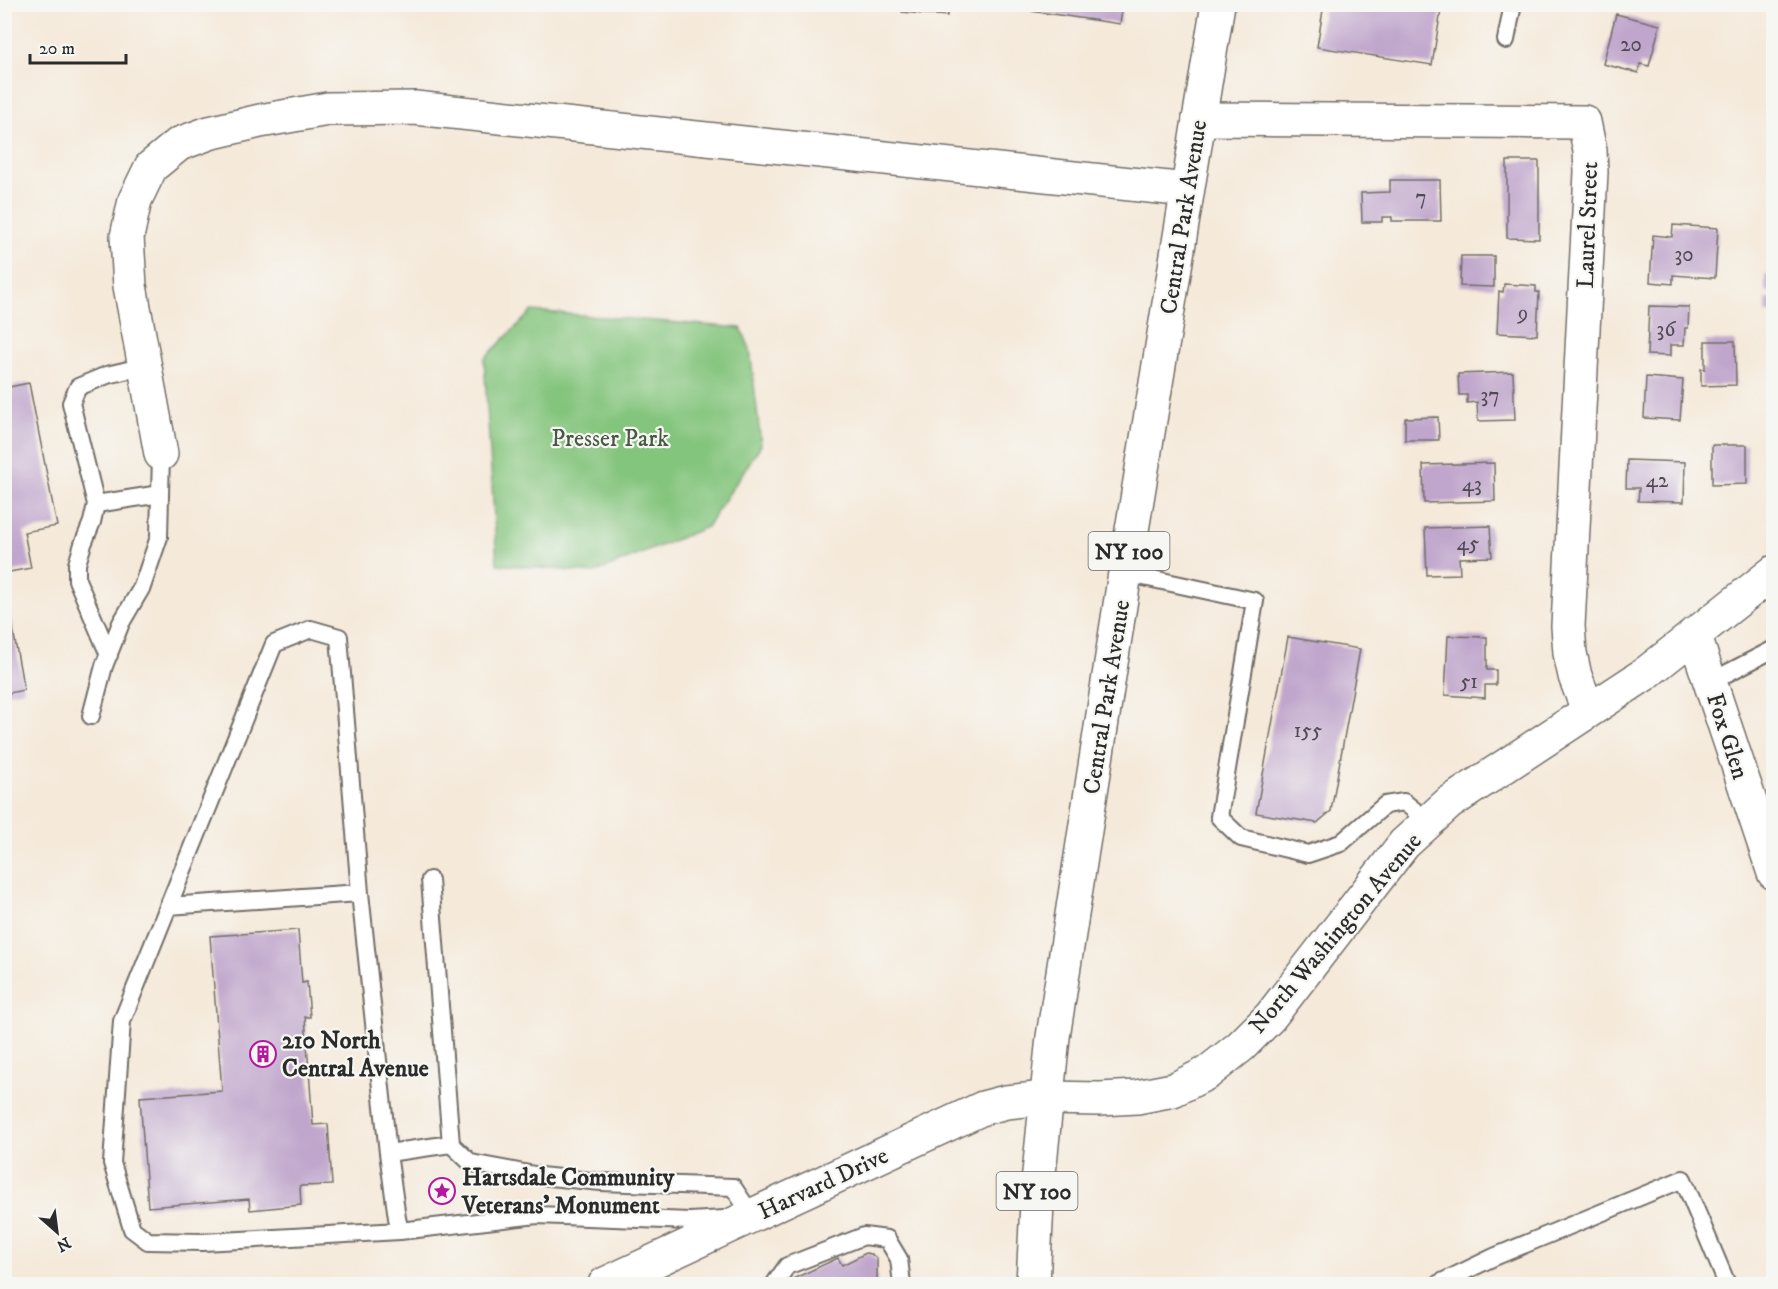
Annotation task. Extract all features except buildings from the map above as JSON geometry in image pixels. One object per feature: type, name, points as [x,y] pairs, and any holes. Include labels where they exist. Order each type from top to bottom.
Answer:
[{"type":"street","name":"Central Park Avenue","points":[[1033,1284],[1038,1183],[1053,1037],[1125,573],[1218,4]]},
{"type":"street","points":[[161,454],[130,286],[127,237],[135,200],[151,168],[179,144],[210,133],[328,109],[415,108],[1187,190]]},
{"type":"street","name":"Laurel Street","points":[[1199,119],[1584,122],[1590,151],[1591,172],[1568,626],[1575,676],[1588,710]]},
{"type":"street","name":"North Washington Avenue","points":[[1046,1098],[1137,1097],[1173,1090],[1207,1073],[1241,1046],[1270,1017],[1404,844],[1449,802],[1645,674],[1773,573]]},
{"type":"street","name":"Fox Glen","points":[[1694,634],[1773,873]]},
{"type":"street","name":"Harvard Drive","points":[[605,1284],[758,1206],[983,1108],[1006,1102],[1046,1098]]},
{"type":"lane","points":[[1506,40],[1513,4]]},
{"type":"lane","points":[[109,655],[77,580],[77,564],[96,504],[71,403],[78,387],[106,375],[145,366]]},
{"type":"lane","points":[[91,716],[121,623],[142,587],[159,537],[161,454]]},
{"type":"lane","points":[[96,504],[160,495]]},
{"type":"lane","points":[[1125,573],[1255,601],[1219,817],[1241,838],[1308,854],[1341,843],[1385,804],[1404,802],[1429,822]]},
{"type":"lane","points":[[400,1231],[388,1153],[360,893],[339,637],[311,629],[274,644],[122,1021],[112,1163],[132,1229],[148,1241],[203,1242],[400,1231],[537,1215],[690,1221],[727,1218],[758,1206]]},
{"type":"lane","points":[[1710,682],[1773,649]]},
{"type":"lane","points":[[430,880],[451,1144],[471,1163],[540,1176],[601,1182],[733,1187],[758,1206]]},
{"type":"lane","points":[[168,906],[360,893]]},
{"type":"lane","points":[[388,1153],[451,1144]]},
{"type":"lane","points":[[1438,1284],[1515,1248],[1683,1179],[1727,1284]]},
{"type":"lane","points":[[776,1284],[787,1266],[864,1236],[887,1239],[899,1258],[903,1284]]},
{"type":"green space","name":"Presser Park","points":[[532,311],[741,328],[750,349],[761,445],[707,527],[594,573],[497,564],[484,359]]},
{"type":"place","name":"210 North Central Avenue","points":[[263,1054]]},
{"type":"place","name":"Hartsdale Community Veterans' Monument","points":[[442,1191]]}]
